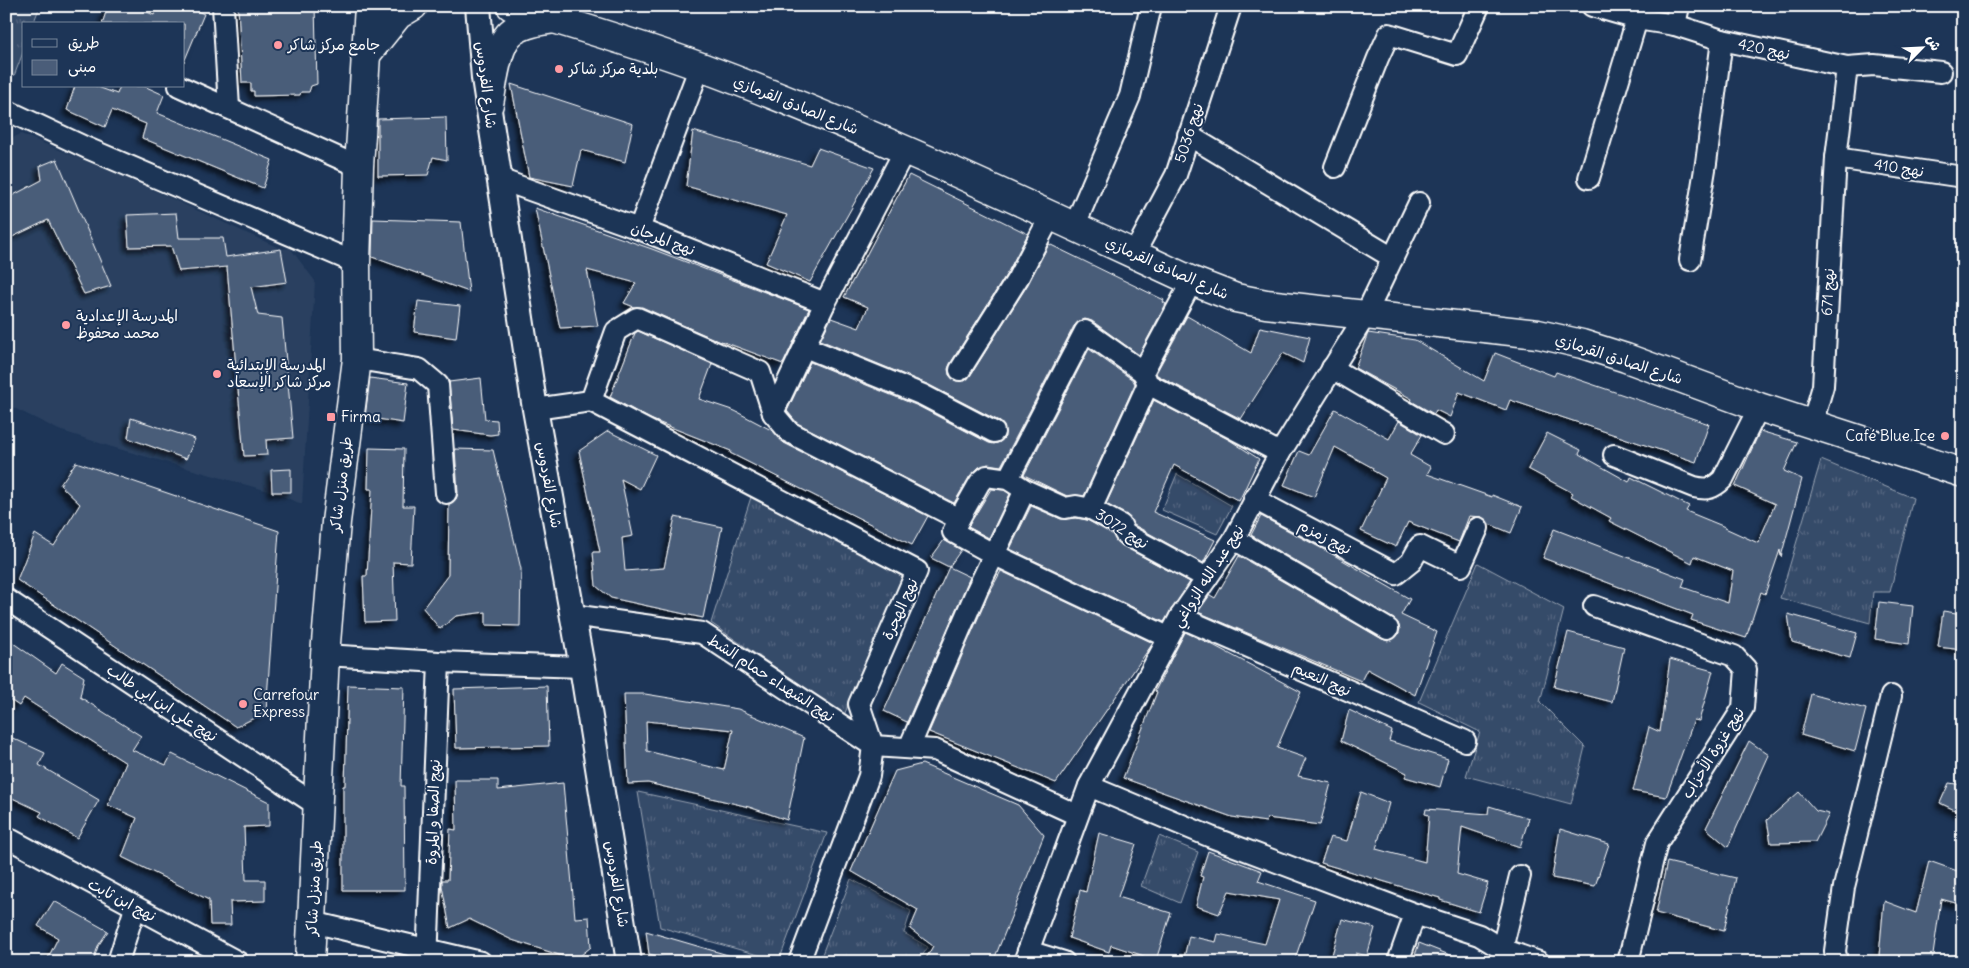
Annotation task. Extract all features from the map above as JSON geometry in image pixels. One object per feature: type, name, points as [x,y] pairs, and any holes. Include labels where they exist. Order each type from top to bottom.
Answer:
[{"type":"main road","points":[[354,6],[366,52]]},
{"type":"main road","name":"طريق منزل شاكر","points":[[310,962],[325,655],[336,522],[357,359],[356,263],[359,166],[369,6]]},
{"type":"main road","points":[[366,52],[398,15],[413,6]]},
{"type":"main road","name":"شارع الصادق القرمازي","points":[[511,6],[700,66],[905,150],[1192,281],[1236,298],[1258,303],[1365,316],[1538,334],[1565,340],[1626,358],[1759,407],[1963,473]]},
{"type":"main road","points":[[489,104],[500,50],[511,32],[537,22],[555,19]]},
{"type":"street","points":[[223,6],[229,108]]},
{"type":"street","name":"شارع الفردوس","points":[[478,6],[484,78],[498,179],[535,409],[582,667],[630,962]]},
{"type":"street","points":[[960,370],[1018,278],[1062,222],[1130,96],[1151,6]]},
{"type":"street","name":"نهج 5036","points":[[1134,254],[1176,175],[1231,6]]},
{"type":"street","points":[[1335,167],[1389,34],[1457,56],[1479,6]]},
{"type":"street","name":"نهج 420","points":[[1592,6],[1637,19],[1677,16],[1722,40],[1847,66],[1874,65],[1941,72]]},
{"type":"street","points":[[1589,178],[1637,19]]},
{"type":"street","points":[[1690,260],[1706,162],[1722,40]]},
{"type":"street","points":[[639,229],[700,66]]},
{"type":"street","points":[[1836,158],[1847,66]]},
{"type":"street","points":[[184,88],[359,166]]},
{"type":"street","points":[[6,110],[87,148],[356,263]]},
{"type":"street","points":[[1188,135],[1392,258]]},
{"type":"street","points":[[773,412],[825,303],[905,150]]},
{"type":"street","name":"نهج 410","points":[[1836,158],[1963,177]]},
{"type":"street","name":"نهج 671","points":[[1812,424],[1823,386],[1836,158]]},
{"type":"street","name":"نهج المرجان","points":[[498,179],[639,229],[825,303]]},
{"type":"street","name":"نهج عبد الله الزواغي","points":[[1026,956],[1076,815],[1089,786],[1168,637],[1234,539],[1280,453],[1365,316],[1419,203]]},
{"type":"street","points":[[1090,509],[1145,378],[1192,281]]},
{"type":"street","points":[[535,409],[591,401],[616,331],[637,318],[760,372],[773,412],[789,432],[959,519]]},
{"type":"street","points":[[909,748],[994,554],[1017,484],[1085,331],[1145,378],[1280,453]]},
{"type":"street","points":[[805,348],[923,395],[994,432]]},
{"type":"street","points":[[357,359],[419,369],[438,385],[446,493]]},
{"type":"street","points":[[1332,368],[1444,434]]},
{"type":"street","name":"نهج الهجرة","points":[[591,401],[917,571],[859,704],[874,746],[870,776],[799,962]]},
{"type":"street","points":[[1614,455],[1694,487],[1706,490],[1715,488],[1723,479],[1759,407]]},
{"type":"street","points":[[1017,484],[987,476],[980,482],[953,532],[994,554],[1168,637]]},
{"type":"street","name":"نهج 3072","points":[[1017,484],[1065,508],[1076,506],[1090,509],[1121,525],[1126,534],[1207,578]]},
{"type":"street","name":"نهج زمزم","points":[[1254,499],[1396,574],[1410,562],[1420,546],[1461,566],[1478,528]]},
{"type":"street","points":[[1234,539],[1388,629]]},
{"type":"street","name":"نهج علي ابن ابي طالب","points":[[6,599],[318,806]]},
{"type":"street","name":"نهج غزوة الأحزاب","points":[[1594,606],[1734,656],[1746,669],[1743,708],[1657,843],[1628,962]]},
{"type":"street","name":"نهج الشهداء حمام الشط","points":[[572,615],[702,633],[874,746]]},
{"type":"street","name":"نهج النعيم","points":[[1180,617],[1465,741]]},
{"type":"street","points":[[325,655],[439,662],[582,667]]},
{"type":"street","name":"نهج الصفا و المروة","points":[[427,955],[439,662]]},
{"type":"street","points":[[1837,962],[1834,951],[1844,887],[1891,696]]},
{"type":"street","points":[[874,746],[935,750],[1076,815]]},
{"type":"street","points":[[1089,786],[1211,837],[1415,914],[1479,935],[1502,949],[1539,962]]},
{"type":"street","name":"نهج ابن ثابت","points":[[6,837],[238,962]]},
{"type":"street","points":[[1502,949],[1520,876]]},
{"type":"street","points":[[118,962],[136,908]]},
{"type":"street","points":[[1398,962],[1415,914]]},
{"type":"street","points":[[312,922],[427,955],[481,962]]},
{"type":"street","points":[[1026,956],[1064,962]]},
{"type":"shaded area","points":[[21,134],[131,180],[281,249],[290,248],[315,281],[302,504],[272,492],[112,447],[59,430],[6,404],[6,141]]},
{"type":"green space","points":[[6,6],[40,6],[34,22],[22,22],[22,55],[14,76],[6,69]]},
{"type":"green space","points":[[1821,460],[1913,498],[1890,592],[1873,592],[1870,623],[1780,598]]},
{"type":"green space","points":[[1177,474],[1232,506],[1217,534],[1162,510]]},
{"type":"green space","points":[[752,494],[906,574],[844,715],[711,623]]},
{"type":"green space","points":[[1478,563],[1564,609],[1540,702],[1585,747],[1571,804],[1466,776],[1480,732],[1419,702]]},
{"type":"green space","points":[[638,792],[827,833],[779,961],[660,927]]},
{"type":"green space","points":[[1159,836],[1198,852],[1180,903],[1141,886]]},
{"type":"green space","points":[[851,879],[911,911],[904,933],[928,947],[918,962],[819,962]]},
{"type":"building","points":[[108,6],[133,6],[154,15],[157,6],[187,6],[204,14],[185,60],[185,22],[103,22]]},
{"type":"building","name":"جامع مركز شاكر","points":[[238,6],[315,6],[317,84],[311,86],[309,92],[301,92],[300,95],[254,96],[254,91],[251,91],[251,83],[242,83]]},
{"type":"building","points":[[511,84],[633,124],[625,162],[581,150],[573,186],[529,177]]},
{"type":"building","points":[[74,88],[100,88],[117,94],[119,88],[148,88],[164,95],[157,113],[272,160],[263,188],[142,138],[146,124],[112,110],[105,127],[67,110]]},
{"type":"building","points":[[446,117],[447,160],[433,157],[428,175],[378,176],[378,119]]},
{"type":"building","points":[[693,131],[810,165],[818,148],[874,168],[810,282],[766,263],[787,215],[686,186]]},
{"type":"building","points":[[57,159],[111,286],[84,294],[48,220],[6,240],[6,199],[42,180],[40,166]]},
{"type":"building","points":[[909,175],[1028,234],[1008,272],[950,364],[948,369],[949,375],[954,380],[965,381],[970,376],[1028,284],[1049,244],[1164,300],[1163,302],[1166,304],[1139,355],[1092,321],[1085,319],[1079,321],[1074,326],[1001,466],[988,464],[979,467],[970,476],[954,503],[797,423],[787,411],[810,362],[918,406],[989,443],[1000,442],[1005,437],[1004,426],[999,421],[927,384],[820,340],[831,318],[859,328],[868,307],[844,297]]},
{"type":"building","points":[[535,208],[652,249],[809,309],[783,364],[721,342],[642,307],[634,307],[624,303],[636,283],[587,270],[598,326],[560,328]]},
{"type":"building","points":[[176,213],[179,238],[223,238],[226,257],[281,249],[287,282],[251,287],[258,315],[282,318],[293,438],[266,440],[267,455],[244,456],[227,267],[179,271],[171,246],[129,247],[127,215]]},
{"type":"building","points":[[373,219],[461,222],[469,292],[372,257]]},
{"type":"building","points":[[418,301],[460,306],[456,338],[414,332]]},
{"type":"building","points":[[1187,316],[1251,353],[1260,327],[1310,337],[1303,363],[1283,353],[1241,419],[1157,375],[1156,373]]},
{"type":"building","points":[[638,331],[712,364],[699,399],[735,411],[773,431],[784,443],[928,516],[912,545],[730,453],[731,451],[650,419],[610,397],[635,333]]},
{"type":"building","points":[[1368,333],[1415,340],[1484,381],[1495,353],[1554,376],[1556,372],[1709,424],[1696,462],[1510,400],[1506,410],[1459,392],[1450,417],[1436,410],[1434,414],[1411,401],[1412,399],[1355,368]]},
{"type":"building","points":[[1089,349],[1133,380],[1135,384],[1084,496],[1067,496],[1024,475]]},
{"type":"building","points":[[370,378],[408,383],[403,423],[365,417]]},
{"type":"building","points":[[481,378],[485,419],[497,420],[498,434],[490,435],[453,430],[449,382]]},
{"type":"building","points":[[1154,400],[1228,439],[1259,459],[1239,501],[1174,465],[1153,512],[1215,540],[1203,563],[1134,525],[1127,515],[1106,504]]},
{"type":"building","points":[[1335,409],[1389,439],[1399,421],[1422,435],[1410,455],[1431,467],[1427,474],[1522,507],[1511,533],[1489,524],[1482,517],[1469,516],[1459,542],[1408,522],[1396,547],[1361,531],[1386,478],[1372,470],[1373,468],[1335,447],[1314,497],[1284,485],[1299,451],[1309,455]]},
{"type":"building","points":[[131,418],[195,439],[186,459],[128,438]]},
{"type":"building","points":[[608,431],[656,455],[640,489],[621,479],[633,536],[622,538],[625,571],[664,568],[675,517],[722,527],[703,618],[611,598],[596,586],[593,552],[600,552],[579,451]]},
{"type":"building","points":[[1760,431],[1797,442],[1784,471],[1802,479],[1781,557],[1780,550],[1765,594],[1761,592],[1746,638],[1691,620],[1693,615],[1543,558],[1554,529],[1685,579],[1682,587],[1728,603],[1733,571],[1694,556],[1692,563],[1609,521],[1611,518],[1571,496],[1573,493],[1528,469],[1547,433],[1581,450],[1579,454],[1629,482],[1631,477],[1689,506],[1686,511],[1758,543],[1775,504],[1735,486]]},
{"type":"building","points":[[369,448],[404,449],[403,506],[414,506],[411,563],[393,562],[395,621],[365,622],[363,576],[367,576],[372,489],[368,489]]},
{"type":"building","points":[[455,449],[493,450],[521,569],[520,626],[486,625],[486,612],[456,616],[440,629],[423,608],[448,575],[449,504],[456,499],[458,493]]},
{"type":"building","points":[[76,462],[279,531],[266,712],[236,727],[17,580],[35,534],[54,546],[80,504],[60,485]]},
{"type":"building","points":[[291,469],[291,492],[272,492],[271,470]]},
{"type":"building","points":[[991,489],[1004,490],[1010,494],[989,538],[968,527]]},
{"type":"building","points":[[1031,506],[1061,519],[1076,518],[1087,520],[1112,534],[1119,544],[1190,582],[1164,622],[1010,549]]},
{"type":"building","points":[[1261,516],[1410,599],[1401,615],[1437,632],[1415,695],[1367,669],[1361,681],[1198,612],[1210,595],[1215,598],[1239,556],[1382,639],[1388,641],[1398,635],[1400,629],[1394,619],[1251,535]]},
{"type":"building","points":[[944,540],[961,550],[949,567],[931,558]]},
{"type":"building","points":[[949,567],[970,577],[907,722],[884,711]]},
{"type":"building","points":[[1001,571],[1153,643],[1056,783],[929,732],[988,595]]},
{"type":"building","points":[[1879,602],[1913,606],[1909,644],[1875,639]]},
{"type":"building","points":[[1943,611],[1963,614],[1963,650],[1938,647]]},
{"type":"building","points":[[1788,614],[1857,633],[1850,658],[1792,642]]},
{"type":"building","points":[[1185,632],[1301,692],[1277,748],[1306,758],[1298,776],[1331,783],[1320,825],[1267,818],[1266,822],[1232,817],[1123,778],[1157,692],[1155,691]]},
{"type":"building","points":[[1568,632],[1624,647],[1612,702],[1554,687]]},
{"type":"building","points":[[6,638],[56,673],[62,663],[84,677],[80,697],[141,736],[132,750],[166,765],[172,754],[269,802],[269,826],[244,827],[246,880],[265,880],[265,901],[230,902],[231,925],[210,925],[209,900],[122,857],[137,818],[108,805],[126,763],[24,698],[19,706],[6,697]]},
{"type":"building","points":[[1670,659],[1713,671],[1699,721],[1694,720],[1666,797],[1633,791],[1649,727],[1660,732]]},
{"type":"building","points":[[348,685],[404,687],[401,786],[404,786],[405,890],[343,890],[343,786],[345,786]]},
{"type":"building","points":[[547,686],[549,746],[456,748],[454,689]]},
{"type":"building","points":[[624,694],[645,694],[738,709],[804,738],[787,820],[749,807],[648,783],[628,784]],"holes":[[[646,721],[733,730],[724,770],[647,751]]]},
{"type":"building","points":[[1811,694],[1866,709],[1855,751],[1801,735]]},
{"type":"building","points":[[1349,710],[1392,731],[1389,741],[1448,759],[1440,787],[1405,777],[1407,773],[1341,741]]},
{"type":"building","points":[[6,735],[45,753],[39,765],[99,800],[77,838],[39,816],[42,812],[6,795]]},
{"type":"building","points":[[1749,741],[1769,755],[1728,847],[1706,828]]},
{"type":"building","points":[[922,764],[1018,805],[1044,835],[993,962],[924,962],[933,946],[910,929],[918,910],[851,871],[895,771]]},
{"type":"building","points":[[455,780],[498,780],[498,790],[563,783],[575,918],[589,917],[591,947],[575,960],[512,940],[469,919],[450,928],[442,880],[448,880],[450,829],[456,830]]},
{"type":"building","points":[[1949,783],[1963,785],[1963,814],[1940,803]]},
{"type":"building","points":[[1361,792],[1389,803],[1376,849],[1425,862],[1429,815],[1425,814],[1426,809],[1488,814],[1489,806],[1529,818],[1520,847],[1462,827],[1457,874],[1488,883],[1479,912],[1440,900],[1440,898],[1321,863],[1330,837],[1347,841]]},
{"type":"building","points":[[1799,792],[1816,811],[1829,814],[1815,842],[1771,843],[1767,820]]},
{"type":"building","points":[[1560,829],[1609,844],[1595,886],[1552,878]]},
{"type":"building","points":[[1099,833],[1136,844],[1118,897],[1171,913],[1156,960],[1111,945],[1109,952],[1069,938],[1080,890],[1086,892]]},
{"type":"building","points":[[1208,851],[1262,871],[1258,881],[1315,900],[1294,962],[1183,962],[1189,936],[1216,942],[1218,934],[1265,944],[1279,900],[1229,891],[1219,914],[1196,906],[1203,877],[1200,876]]},
{"type":"building","points":[[1929,861],[1963,873],[1963,894],[1959,904],[1941,899],[1932,962],[1879,956],[1884,901],[1916,913]]},
{"type":"building","points":[[1667,862],[1736,878],[1724,931],[1656,913]]},
{"type":"building","points":[[54,901],[108,931],[98,946],[93,962],[46,962],[58,938],[38,926]]},
{"type":"building","points":[[1342,919],[1375,928],[1367,956],[1356,953],[1355,962],[1330,962]]},
{"type":"building","points":[[646,931],[738,958],[738,962],[677,962],[649,954]]},
{"type":"building","points":[[1419,943],[1465,961],[1465,962],[1413,962]]},
{"type":"place","name":"جامع مركز شاكر","points":[[278,45]]},
{"type":"place","name":"بلدية مركز شاكر","points":[[559,69]]},
{"type":"place","name":"المدرسة الإعدادية محمد محفوظ","points":[[66,325]]},
{"type":"place","name":"المدرسة الإبتدائية مركز شاكر الإسعاد","points":[[217,374]]},
{"type":"place","name":"Firma","points":[[331,417]]},
{"type":"place","name":"Café Blue Ice","points":[[1945,436]]},
{"type":"place","name":"Carrefour Express","points":[[243,704]]}]
